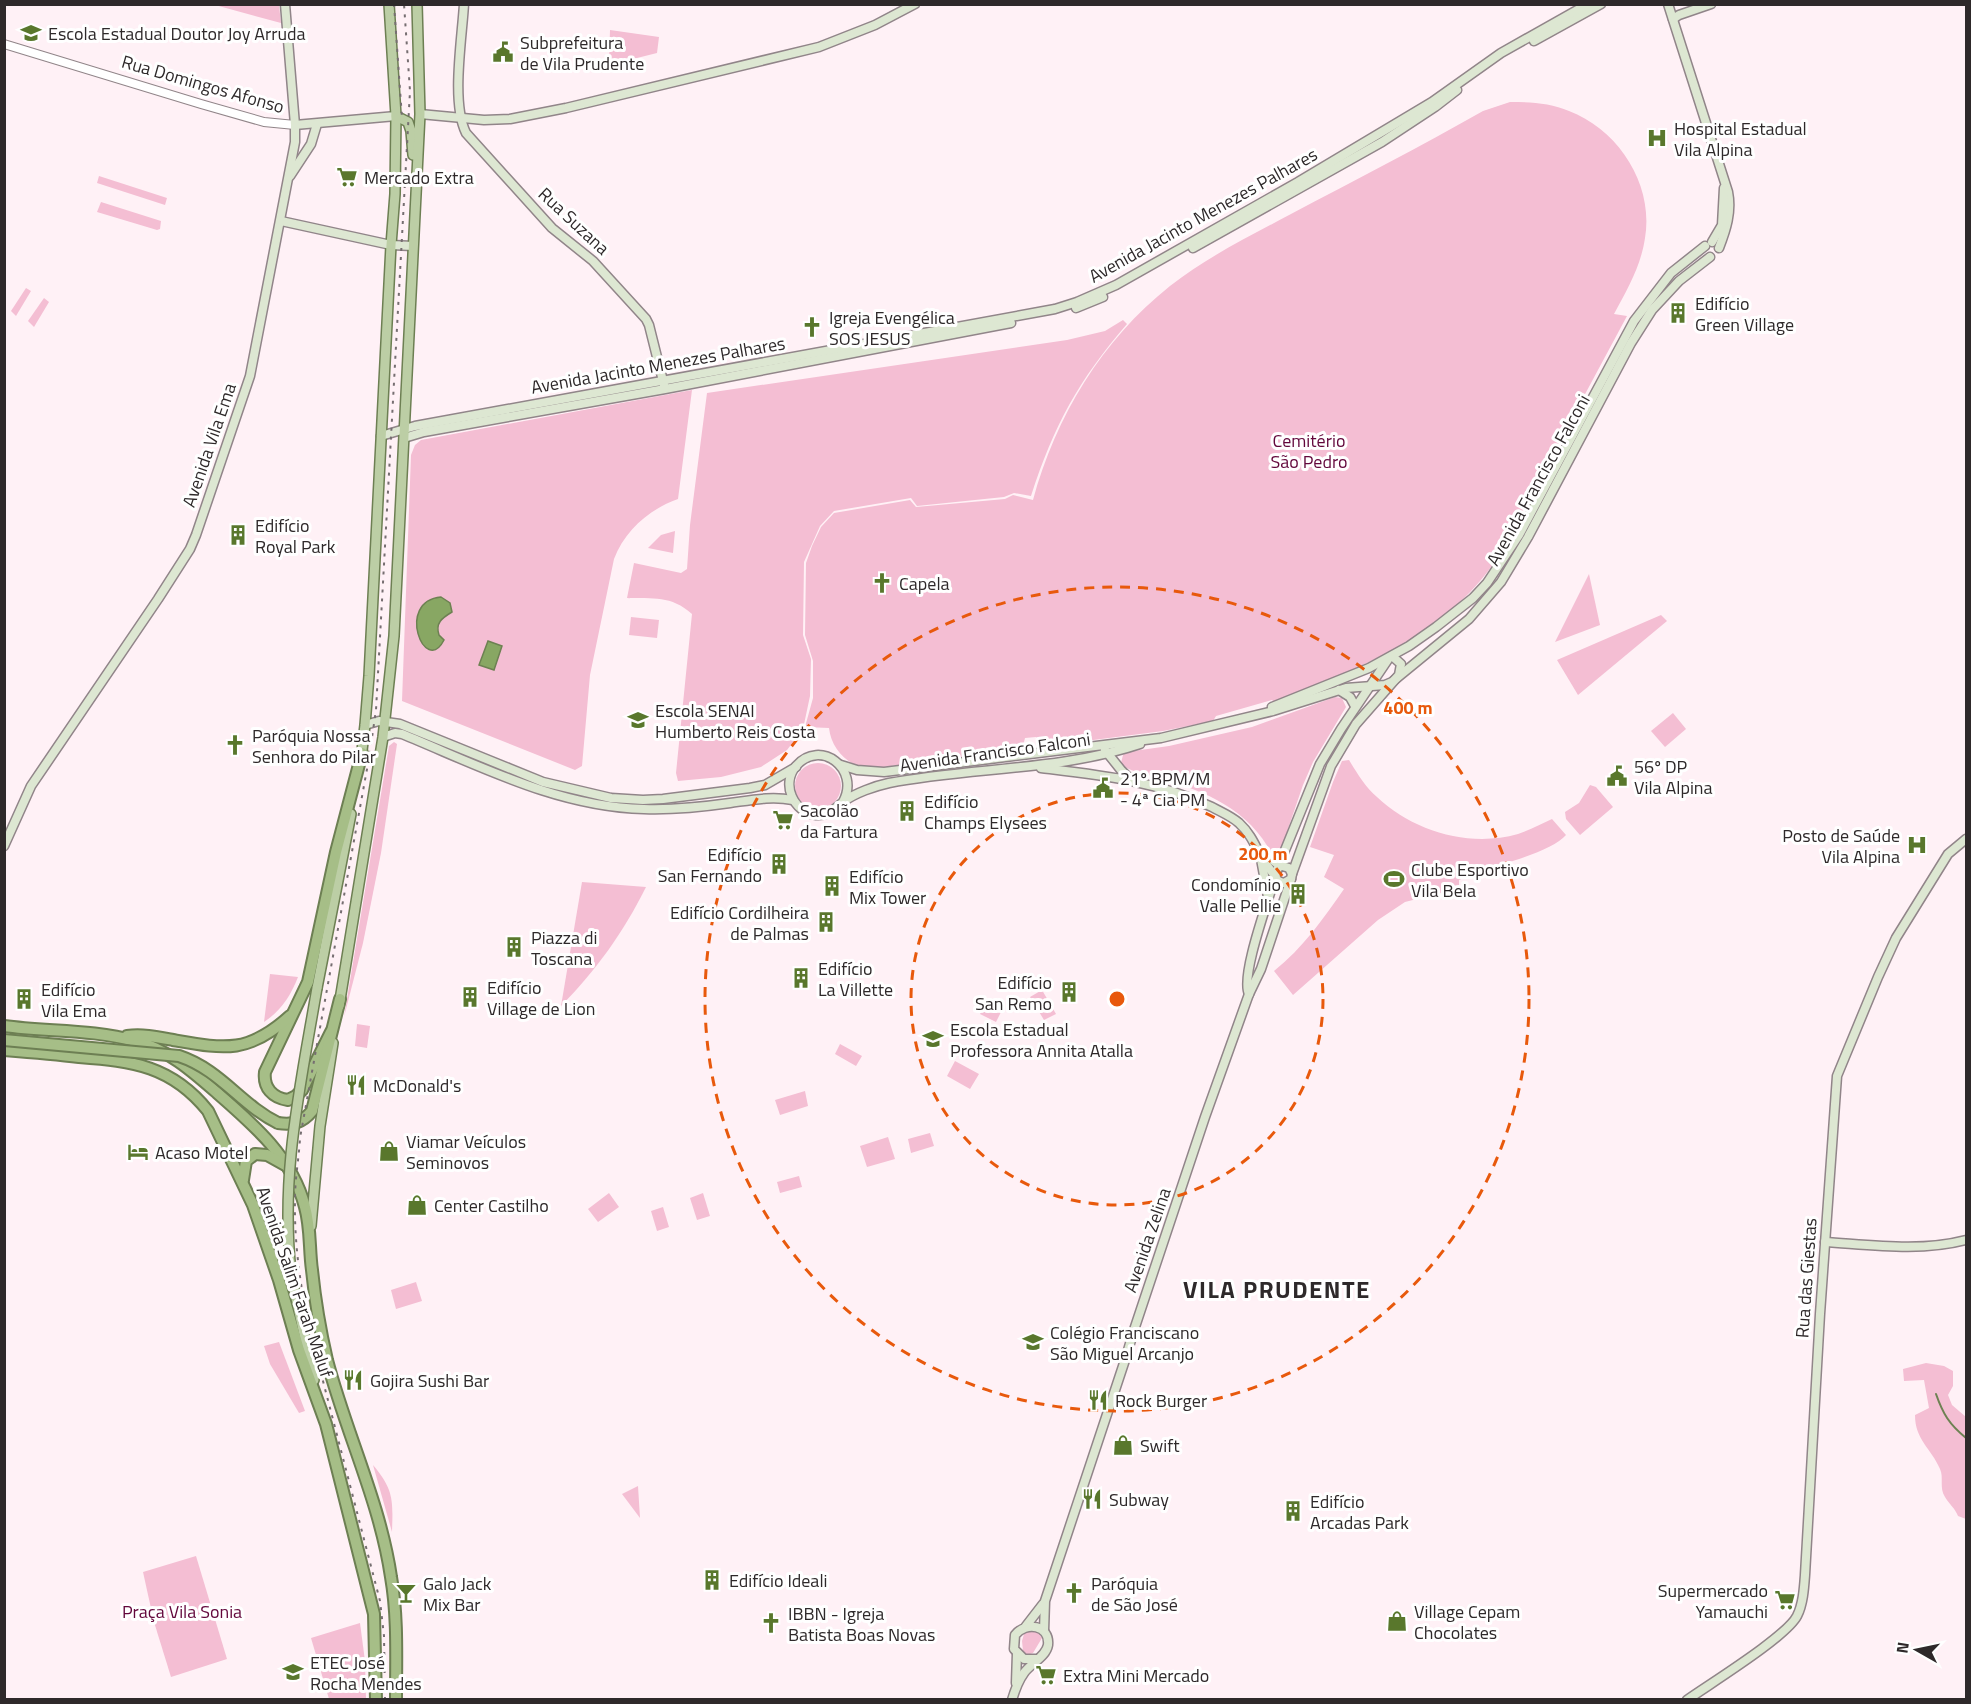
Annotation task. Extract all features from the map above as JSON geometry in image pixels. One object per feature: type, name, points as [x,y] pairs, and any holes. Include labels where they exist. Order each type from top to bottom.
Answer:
[{"type":"highway","points":[[331,1032],[299,1094],[288,1100],[277,1098],[271,1093],[265,1083],[265,1072],[295,1011],[309,976],[336,852],[362,753]]},
{"type":"highway","points":[[4,1040],[179,1056],[213,1072],[266,1117],[278,1123],[294,1124],[312,1111],[340,999]]},
{"type":"highway","points":[[117,1037],[145,1035],[208,1046],[233,1047],[265,1036],[295,1011]]},
{"type":"highway","name":"Avenida Salim Farah Maluf","points":[[4,1026],[117,1037],[154,1047],[191,1071],[246,1117],[267,1138],[297,1182],[306,1207],[312,1269],[327,1358],[368,1483],[391,1576],[395,1622],[396,1700]]},
{"type":"highway","name":"Avenida Salim Farah Maluf","points":[[4,1050],[132,1062],[148,1066],[165,1074],[188,1090],[208,1110],[244,1183],[264,1234],[299,1350],[320,1404],[374,1614],[376,1700]]},
{"type":"highway","points":[[244,1183],[244,1167],[250,1157],[255,1154],[267,1155],[287,1166]]},
{"type":"main road","name":"Avenida Vila Ema","points":[[4,846],[31,786],[190,549],[250,376],[281,221],[295,125],[285,4]]},
{"type":"main road","points":[[320,1404],[292,1280],[287,1246],[290,1152],[317,988],[362,753],[365,725],[395,194],[396,116],[389,4]]},
{"type":"main road","points":[[310,1234],[320,1126],[383,737],[394,636],[420,114],[417,4]]},
{"type":"main road","points":[[460,118],[459,81],[464,4]]},
{"type":"main road","points":[[420,114],[510,119],[544,112],[812,49],[849,36],[915,4]]},
{"type":"main road","points":[[1457,87],[1501,53],[1588,4]]},
{"type":"main road","points":[[1457,87],[1503,58],[1601,4]]},
{"type":"main road","points":[[1668,4],[1725,184],[1722,225],[1712,245]]},
{"type":"main road","points":[[1672,19],[1711,4]]},
{"type":"main road","name":"Avenida Jacinto Menezes Palhares","points":[[381,436],[1066,311],[1110,294],[1373,147],[1435,108],[1457,87]]},
{"type":"main road","name":"Rua Domingos Afonso","points":[[295,125],[396,116]]},
{"type":"main road","points":[[396,116],[408,122],[411,130],[416,193]]},
{"type":"main road","name":"Rua Suzana","points":[[460,118],[466,134],[532,207],[552,228],[593,261],[646,319],[664,384]]},
{"type":"main road","points":[[288,179],[311,144],[317,124]]},
{"type":"main road","points":[[281,221],[391,245],[413,246]]},
{"type":"main road","name":"Avenida Francisco Falconi","points":[[841,765],[857,770],[884,772],[1152,739],[1293,706],[1339,690],[1357,686],[1385,685],[1392,682],[1469,619],[1501,582],[1528,537],[1631,343],[1652,310],[1679,282],[1710,257],[1705,252],[1712,245]]},
{"type":"main road","name":"Avenida Francisco Falconi","points":[[1261,713],[1391,656],[1457,612],[1486,583],[1519,535],[1634,321],[1671,273],[1712,245]]},
{"type":"main road","points":[[1391,656],[1401,664],[1399,675],[1356,724],[1331,766],[1261,969],[1249,994],[1246,989],[1249,964],[1275,877],[1320,764],[1355,706],[1391,656]]},
{"type":"main road","points":[[1339,690],[1350,697],[1355,706]]},
{"type":"main road","points":[[365,725],[385,721],[400,724],[543,782],[611,798],[664,799],[765,785],[808,758],[830,757],[841,765],[849,783],[843,802],[832,812],[817,815],[803,810],[793,800],[790,783],[796,766]]},
{"type":"main road","points":[[383,737],[402,734],[550,794],[597,805],[652,809],[768,798],[793,800]]},
{"type":"main road","name":"Avenida Francisco Falconi","points":[[843,802],[887,783],[1032,767],[1108,753],[1152,739]]},
{"type":"main road","points":[[1094,747],[1101,748],[1108,753],[1116,765],[1133,781]]},
{"type":"main road","points":[[1099,775],[1109,773],[1116,765],[1117,756],[1122,749]]},
{"type":"main road","points":[[1060,751],[1036,758],[1032,762],[1032,767],[1133,781],[1185,795],[1230,816],[1250,834],[1275,877],[1282,883],[1292,877]]},
{"type":"main road","name":"Rua das Giestas","points":[[1687,1700],[1770,1641],[1792,1623],[1798,1614],[1805,1575],[1825,1242],[1836,1087],[1840,1066],[1896,938],[1948,854],[1966,839]]},
{"type":"main road","points":[[1260,853],[1279,865],[1288,867],[1292,877]]},
{"type":"main road","points":[[1260,853],[1268,900]]},
{"type":"main road","name":"Avenida Zelina","points":[[1044,1631],[1045,1601],[1137,1321],[1249,994]]},
{"type":"main road","points":[[1825,1242],[1918,1248],[1944,1246],[1966,1240]]},
{"type":"main road","name":"Avenida Zelina","points":[[1026,1626],[1045,1601]]},
{"type":"main road","points":[[1026,1626],[1036,1626],[1044,1631],[1048,1641],[1047,1648],[1023,1674],[1013,1695],[1017,1653],[1014,1638],[1020,1629],[1026,1626]]},
{"type":"main road","points":[[1017,1653],[1024,1659],[1036,1659]]},
{"type":"street","name":"Rua Domingos Afonso","points":[[4,44],[264,122],[295,125]]},
{"type":"green space","points":[[215,5],[279,5],[281,23]]},
{"type":"green space","points":[[610,30],[659,37],[657,53],[609,65]]},
{"type":"green space","name":"Cemitério São Pedro","points":[[1510,102],[1555,106],[1587,120],[1603,131],[1629,162],[1638,180],[1644,198],[1645,238],[1637,268],[1614,314],[1627,316],[1496,560],[1475,587],[1451,610],[1397,648],[1336,677],[1274,702],[1272,700],[1216,716],[1213,721],[1163,731],[1047,746],[1040,744],[1036,737],[1025,738],[1023,746],[1018,750],[867,769],[853,764],[841,754],[833,742],[829,728],[805,727],[813,698],[813,661],[805,635],[806,563],[821,527],[834,513],[910,500],[916,507],[1005,499],[1013,495],[1033,500],[1055,439],[1085,382],[1123,330],[1170,286],[1244,239],[1483,111]]},
{"type":"green space","points":[[99,176],[167,198],[165,205],[97,183]]},
{"type":"green space","points":[[101,202],[161,221],[160,229],[97,212]]},
{"type":"green space","points":[[26,288],[31,291],[16,316],[11,311]]},
{"type":"green space","points":[[44,298],[49,302],[34,327],[28,321]]},
{"type":"green space","points":[[1123,320],[1127,324],[1095,365],[1069,405],[1049,447],[1031,496],[1014,493],[1004,497],[917,506],[911,498],[834,511],[820,526],[804,562],[803,635],[811,659],[810,696],[803,729],[787,750],[761,767],[721,777],[678,781],[676,773],[692,614],[669,601],[653,598],[627,598],[634,563],[681,573],[687,569],[690,525],[707,393],[1067,340],[1105,331]]},
{"type":"green space","points":[[692,390],[678,499],[648,515],[640,522],[625,539],[614,559],[590,675],[582,766],[575,770],[402,701],[411,455],[415,445],[421,440]]},
{"type":"green space","points":[[675,531],[673,553],[648,548],[661,535]]},
{"type":"green space","points":[[1589,574],[1600,625],[1555,642]]},
{"type":"green space","points":[[1661,615],[1667,621],[1578,695],[1557,660]]},
{"type":"green space","points":[[631,617],[659,620],[657,638],[629,635]]},
{"type":"green space","points":[[1335,697],[1342,698],[1346,707],[1313,762],[1277,857],[1273,856],[1252,826],[1225,805],[1194,790],[1134,771],[1121,763],[1126,752],[1169,746],[1252,727]]},
{"type":"green space","points":[[1673,713],[1686,729],[1665,747],[1651,731]]},
{"type":"green space","points":[[394,742],[397,744],[381,853],[363,943],[344,1017],[389,746]]},
{"type":"green space","name":"Clube Esportivo Vila Bela","points":[[1349,760],[1365,784],[1391,809],[1407,819],[1443,834],[1480,839],[1499,838],[1518,834],[1552,819],[1566,835],[1558,842],[1532,854],[1459,880],[1459,888],[1405,902],[1378,920],[1293,995],[1274,971],[1303,943],[1344,889],[1324,877],[1334,855],[1310,847],[1342,761]]},
{"type":"green space","points":[[818,763],[834,770],[841,786],[834,802],[818,809],[802,802],[795,786],[802,770]]},
{"type":"green space","points":[[1590,785],[1596,787],[1613,807],[1580,835],[1566,819],[1565,812],[1579,803]]},
{"type":"green space","points":[[582,882],[646,887],[608,950],[561,1006]]},
{"type":"green space","points":[[270,974],[298,977],[285,1002],[264,1022]]},
{"type":"green space","points":[[1042,990],[1056,1014],[1044,1020],[1030,997]]},
{"type":"green space","points":[[988,1000],[1004,1006],[996,1022],[980,1014]]},
{"type":"green space","points":[[357,1024],[370,1026],[367,1048],[355,1046]]},
{"type":"green space","points":[[840,1044],[862,1056],[856,1066],[835,1054]]},
{"type":"green space","points":[[955,1061],[979,1074],[970,1089],[947,1076]]},
{"type":"green space","points":[[805,1091],[808,1106],[780,1115],[775,1100]]},
{"type":"green space","points":[[930,1133],[934,1146],[911,1153],[908,1139]]},
{"type":"green space","points":[[888,1137],[895,1159],[867,1167],[860,1146]]},
{"type":"green space","points":[[799,1176],[802,1187],[780,1193],[777,1182]]},
{"type":"green space","points":[[609,1193],[619,1207],[598,1222],[588,1209]]},
{"type":"green space","points":[[703,1193],[710,1216],[697,1220],[690,1198]]},
{"type":"green space","points":[[663,1207],[669,1227],[657,1231],[651,1211]]},
{"type":"green space","points":[[416,1282],[422,1301],[396,1309],[391,1290]]},
{"type":"green space","points":[[279,1342],[305,1411],[299,1413],[270,1364],[264,1346]]},
{"type":"green space","points":[[1926,1363],[1944,1366],[1953,1371],[1953,1386],[1948,1395],[1952,1405],[1966,1417],[1966,1519],[1958,1516],[1945,1497],[1940,1469],[1918,1431],[1915,1415],[1929,1408],[1924,1380],[1904,1381],[1903,1369]]},
{"type":"green space","points":[[373,1465],[385,1482],[391,1496],[392,1532]]},
{"type":"green space","points":[[638,1486],[640,1518],[622,1494]]},
{"type":"green space","name":"Praça Vila Sonia","points":[[196,1556],[227,1659],[171,1677],[154,1622],[143,1572]]},
{"type":"green space","points":[[360,1623],[365,1661],[366,1699],[329,1699],[311,1638]]},
{"type":"green space","points":[[1030,1631],[1038,1632],[1042,1638],[1033,1653],[1027,1655],[1023,1651],[1022,1641],[1024,1634]]},
{"type":"shaded area","points":[[441,597],[450,603],[452,612],[439,624],[439,635],[444,640],[437,649],[429,649],[423,644],[418,634],[419,611],[427,602]]},
{"type":"shaded area","points":[[488,641],[502,646],[494,670],[479,665]]},
{"type":"waterway","points":[[1936,1394],[1947,1418],[1966,1438]]},
{"type":"railway","points":[[394,4],[402,118]]},
{"type":"railway","points":[[385,1700],[384,1636],[380,1601],[309,1327],[298,1263],[295,1198],[300,1138],[376,710],[410,91],[404,4]]},
{"type":"place","name":"Escola Estadual Doutor Joy Arruda","points":[[31,33]]},
{"type":"place","name":"Subprefeitura de Vila Prudente","points":[[503,52]]},
{"type":"place","name":"Hospital Estadual Vila Alpina","points":[[1657,138]]},
{"type":"place","name":"Mercado Extra","points":[[347,177]]},
{"type":"place","name":"Edifício Green Village","points":[[1678,313]]},
{"type":"place","name":"Igreja Evengélica SOS JESUS","points":[[812,327]]},
{"type":"place","name":"Edifício Royal Park","points":[[238,535]]},
{"type":"place","name":"Capela","points":[[882,583]]},
{"type":"place","name":"Escola SENAI Humberto Reis Costa","points":[[638,720]]},
{"type":"place","name":"Paróquia Nossa Senhora do Pilar","points":[[235,745]]},
{"type":"place","name":"56º DP Vila Alpina","points":[[1617,776]]},
{"type":"place","name":"21º BPM/M - 4ª Cia PM","points":[[1103,788]]},
{"type":"place","name":"Edifício Champs Elysees","points":[[907,811]]},
{"type":"place","name":"Sacolão da Fartura","points":[[783,820]]},
{"type":"place","name":"Posto de Saúde Vila Alpina","points":[[1917,845]]},
{"type":"place","name":"Edifício San Fernando","points":[[779,864]]},
{"type":"place","name":"Clube Esportivo Vila Bela","points":[[1394,879]]},
{"type":"place","name":"Edifício Mix Tower","points":[[832,886]]},
{"type":"place","name":"Condomínio Valle Pellie","points":[[1298,894]]},
{"type":"place","name":"Edifício Cordilheira de Palmas","points":[[826,922]]},
{"type":"place","name":"Piazza di Toscana","points":[[514,947]]},
{"type":"place","name":"Edifício La Villette","points":[[801,978]]},
{"type":"place","name":"Edifício San Remo","points":[[1069,992]]},
{"type":"place","name":"Edifício Village de Lion","points":[[470,997]]},
{"type":"place","name":"Edifício Vila Ema","points":[[24,999]]},
{"type":"place","name":"Escola Estadual Professora Annita Atalla","points":[[933,1039]]},
{"type":"place","name":"McDonald's","points":[[356,1085]]},
{"type":"place","name":"Viamar Veículos Seminovos","points":[[389,1151]]},
{"type":"place","name":"Acaso Motel","points":[[138,1152]]},
{"type":"place","name":"Center Castilho","points":[[417,1205]]},
{"type":"place","name":"Colégio Franciscano São Miguel Arcanjo","points":[[1033,1342]]},
{"type":"place","name":"Gojira Sushi Bar","points":[[353,1380]]},
{"type":"place","name":"Rock Burger","points":[[1098,1400]]},
{"type":"place","name":"Swift","points":[[1123,1445]]},
{"type":"place","name":"Subway","points":[[1092,1499]]},
{"type":"place","name":"Edifício Arcadas Park","points":[[1293,1511]]},
{"type":"place","name":"Edifício Ideali","points":[[712,1580]]},
{"type":"place","name":"Galo Jack Mix Bar","points":[[406,1593]]},
{"type":"place","name":"Paróquia de São José","points":[[1074,1593]]},
{"type":"place","name":"Supermercado Yamauchi","points":[[1785,1600]]},
{"type":"place","name":"Village Cepam Chocolates","points":[[1397,1621]]},
{"type":"place","name":"IBBN - Igreja Batista Boas Novas","points":[[771,1623]]},
{"type":"place","name":"ETEC José Rocha Mendes","points":[[293,1672]]},
{"type":"place","name":"Extra Mini Mercado","points":[[1046,1675]]},
{"type":"district","name":"VILA PRUDENTE","points":[[1277,1289]]}]
